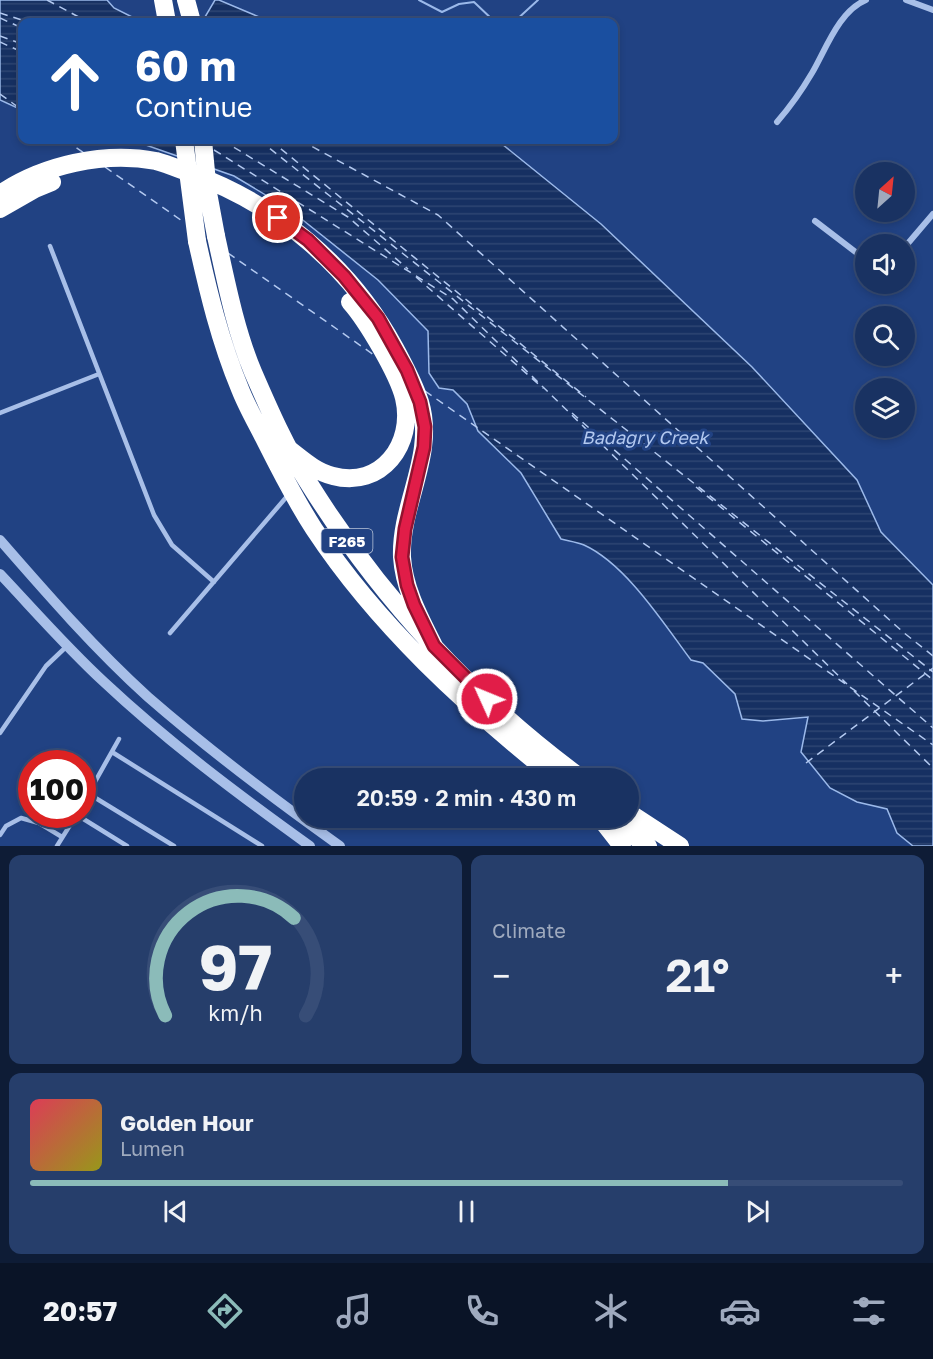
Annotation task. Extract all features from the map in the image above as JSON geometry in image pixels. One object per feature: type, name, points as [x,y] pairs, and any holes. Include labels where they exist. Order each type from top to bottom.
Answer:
[{"type":"highway","points":[[164,0],[166,18]]},
{"type":"highway","points":[[186,0],[191,18]]},
{"type":"highway","name":"F265","points":[[185,144],[197,241],[222,342],[240,391],[291,491],[315,530],[347,573],[415,653],[481,716],[544,768]]},
{"type":"highway","name":"F265","points":[[203,144],[208,193],[216,236],[246,353],[290,450],[307,481],[345,538],[385,590],[434,646],[474,687],[569,768]]},
{"type":"highway","points":[[0,194],[14,184],[50,169],[86,161],[121,159],[156,161],[221,184],[264,207],[308,240],[344,276],[378,318],[407,370],[420,402],[425,427],[424,447],[405,529],[402,557],[407,585],[414,605],[434,646]]},
{"type":"highway","points":[[0,209],[35,189],[61,178],[95,172],[129,171],[171,179],[225,199],[254,215],[293,243],[325,273],[360,313],[389,365],[404,398],[406,419],[405,437],[385,466],[355,479],[334,477],[319,472],[290,450]]},
{"type":"highway","points":[[639,819],[680,846]]},
{"type":"highway","points":[[607,828],[622,846]]},
{"type":"highway","points":[[622,828],[648,846]]},
{"type":"street","points":[[777,123],[790,108],[843,19],[857,4],[866,0]]},
{"type":"street","points":[[906,0],[933,10]]},
{"type":"street","points":[[915,235],[933,214]]},
{"type":"street","points":[[815,221],[855,252]]},
{"type":"street","points":[[0,540],[94,644],[147,696],[228,763],[340,846]]},
{"type":"street","points":[[0,574],[67,646],[165,736],[220,780],[310,846]]},
{"type":"lane","points":[[50,246],[154,515],[172,545],[214,582]]},
{"type":"lane","points":[[0,413],[99,374]]},
{"type":"lane","points":[[170,633],[291,491]]},
{"type":"lane","points":[[0,733],[46,666],[67,646]]},
{"type":"lane","points":[[96,781],[119,739]]},
{"type":"lane","points":[[112,752],[262,846]]},
{"type":"lane","points":[[96,798],[174,846]]},
{"type":"lane","points":[[0,835],[6,826],[21,818],[39,823],[62,837]]},
{"type":"lane","points":[[96,827],[128,846]]},
{"type":"lane","points":[[57,846],[68,828]]},
{"type":"water","points":[[0,0],[107,0],[114,8],[134,18],[18,18],[18,108],[0,100]]},
{"type":"water","points":[[215,0],[219,0],[262,18],[204,18]]},
{"type":"water","name":"Badagry Creek","points":[[143,144],[502,144],[601,224],[752,367],[857,480],[881,532],[933,585],[933,846],[913,846],[897,833],[887,809],[857,802],[830,788],[801,752],[808,717],[763,721],[742,719],[735,694],[703,663],[691,660],[643,596],[615,566],[600,554],[581,544],[561,539],[521,473],[478,431],[467,404],[453,390],[439,388],[429,373],[428,331],[378,280],[289,209],[234,176]]},
{"type":"waterway","points":[[419,0],[442,12],[459,4],[474,2],[491,18]]},
{"type":"waterway","points":[[518,18],[538,0]]},
{"type":"ferry route","points":[[47,0],[81,18]]},
{"type":"ferry route","points":[[0,13],[18,19]]},
{"type":"ferry route","points":[[0,18],[18,26]]},
{"type":"ferry route","points":[[0,36],[18,43]]},
{"type":"ferry route","points":[[0,42],[18,50]]},
{"type":"ferry route","points":[[0,94],[18,107]]},
{"type":"ferry route","points":[[71,144],[84,153]]},
{"type":"ferry route","points":[[229,144],[348,217],[408,269]]},
{"type":"ferry route","points":[[264,144],[933,672]]},
{"type":"ferry route","points":[[275,144],[586,397]]},
{"type":"ferry route","points":[[307,144],[438,215],[903,632],[933,656]]},
{"type":"ferry route","points":[[214,150],[453,299],[847,684]]},
{"type":"ferry route","points":[[105,167],[185,223]]},
{"type":"ferry route","points":[[228,253],[374,355]]},
{"type":"ferry route","points":[[416,277],[543,388]]},
{"type":"ferry route","points":[[425,391],[933,745]]},
{"type":"ferry route","points":[[572,413],[933,728]]},
{"type":"ferry route","points":[[696,487],[933,680]]},
{"type":"ferry route","points":[[806,763],[933,668]]},
{"type":"ferry route","points":[[854,691],[933,768]]},
{"type":"route","points":[[278,218],[308,240],[344,276],[378,318],[407,370],[420,402],[425,427],[424,447],[405,529],[402,557],[407,585],[434,646],[487,699]]}]
